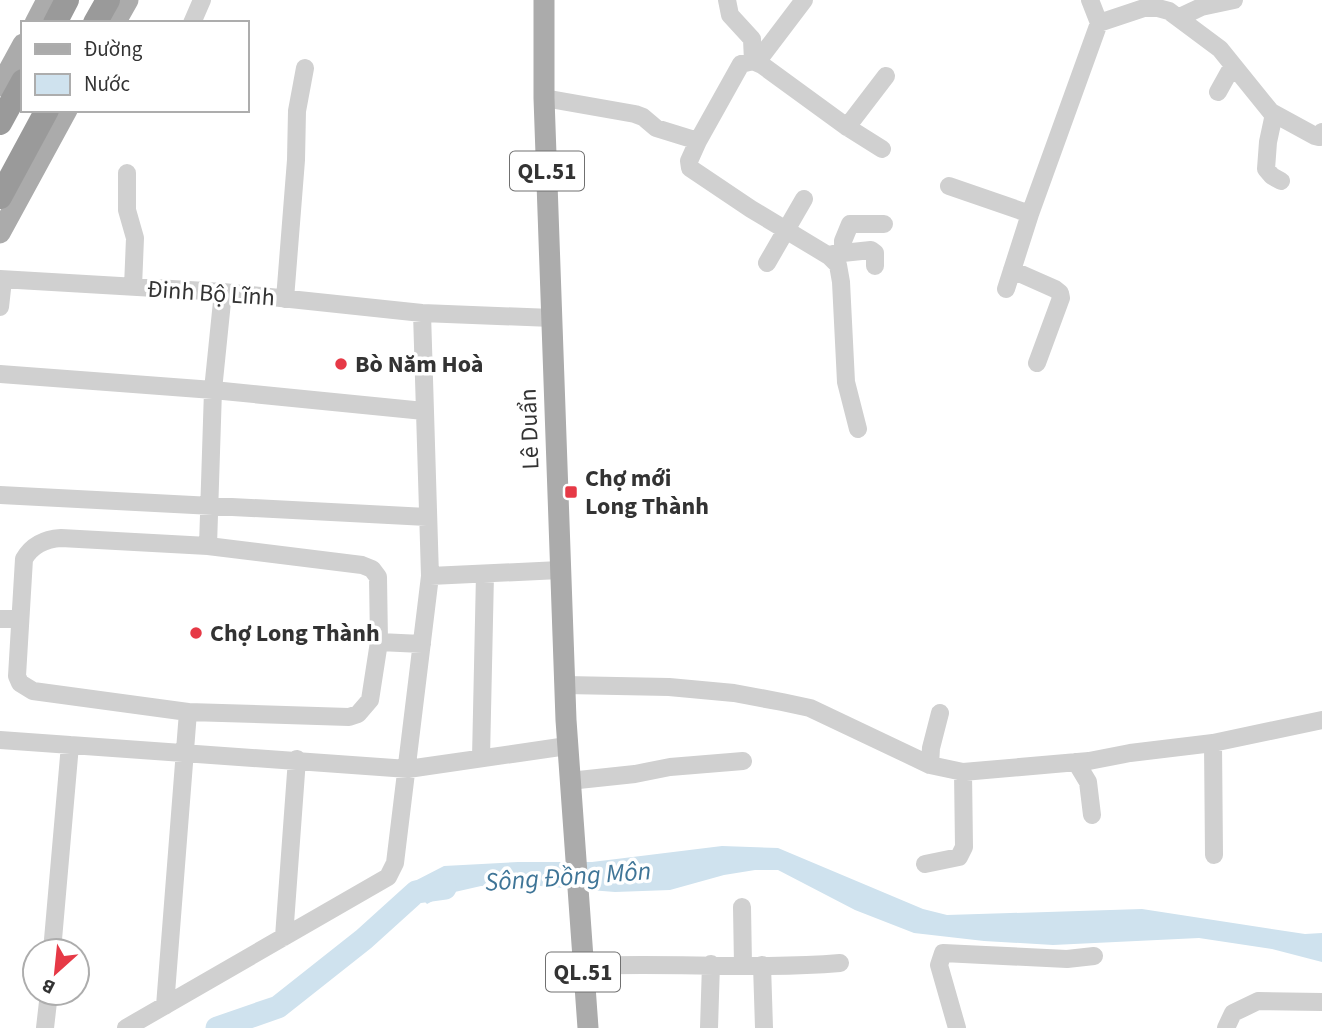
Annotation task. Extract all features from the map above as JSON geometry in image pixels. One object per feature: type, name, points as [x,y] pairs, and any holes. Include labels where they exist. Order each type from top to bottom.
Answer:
[{"type":"highway","points":[[56,21],[67,0]]},
{"type":"highway","points":[[96,21],[108,0]]},
{"type":"highway","points":[[0,123],[21,85]]},
{"type":"highway","points":[[0,197],[46,112]]},
{"type":"main road","points":[[36,21],[47,0]]},
{"type":"main road","points":[[116,21],[128,0]]},
{"type":"main road","name":"Lê Duẩn","points":[[544,0],[544,98],[567,746],[580,916]]},
{"type":"main road","points":[[0,86],[21,48]]},
{"type":"main road","points":[[0,233],[66,112]]},
{"type":"main road","name":"QL.51","points":[[580,916],[588,965],[588,1028]]},
{"type":"street","points":[[193,21],[202,0]]},
{"type":"street","points":[[727,0],[730,15],[752,39],[755,62]]},
{"type":"street","points":[[755,62],[804,0]]},
{"type":"street","points":[[1006,289],[1099,23],[1090,0]]},
{"type":"street","points":[[1180,17],[1201,8],[1234,0]]},
{"type":"street","points":[[1099,23],[1144,8],[1158,8],[1180,17],[1210,39],[1274,114],[1315,136],[1319,137],[1322,132]]},
{"type":"street","points":[[876,266],[875,253],[871,250],[836,254],[785,230],[690,168],[689,161],[741,64],[755,62],[882,149]]},
{"type":"street","points":[[1218,92],[1233,65]]},
{"type":"street","points":[[285,299],[296,160],[297,111],[305,68]]},
{"type":"street","points":[[847,127],[886,76]]},
{"type":"street","points":[[544,98],[635,114],[656,128],[698,141]]},
{"type":"street","points":[[1274,114],[1266,169],[1281,181]]},
{"type":"street","points":[[127,173],[127,210],[135,238],[133,287]]},
{"type":"street","points":[[949,186],[1030,214]]},
{"type":"street","points":[[767,263],[804,200]]},
{"type":"street","points":[[858,429],[846,382],[841,282],[836,254],[850,224],[884,224]]},
{"type":"street","points":[[1012,270],[1055,289],[1061,298],[1037,363]]},
{"type":"street","points":[[0,307],[1,279]]},
{"type":"street","name":"Đinh Bộ Lĩnh","points":[[1,279],[223,292],[422,313],[552,318]]},
{"type":"street","points":[[208,545],[213,390],[223,292]]},
{"type":"street","points":[[126,1028],[388,877],[395,863],[430,576],[422,313]]},
{"type":"street","points":[[0,374],[213,390],[424,411]]},
{"type":"street","points":[[0,495],[427,517]]},
{"type":"street","points":[[50,539],[208,545],[362,565],[372,569],[378,577],[379,642],[370,700],[358,714],[349,717],[188,712],[33,691],[20,683],[17,676],[19,619],[24,559],[29,550],[50,539]]},
{"type":"street","points":[[430,576],[561,570]]},
{"type":"street","points":[[481,758],[485,574]]},
{"type":"street","points":[[0,619],[19,619]]},
{"type":"street","points":[[379,642],[422,643]]},
{"type":"street","points":[[565,685],[669,687],[734,693],[810,708],[930,765],[963,772],[1037,767],[1213,743],[1322,720]]},
{"type":"street","points":[[165,1006],[188,712]]},
{"type":"street","points":[[930,765],[930,748],[940,713]]},
{"type":"street","points":[[0,740],[408,769],[567,746]]},
{"type":"street","points":[[1213,743],[1214,855]]},
{"type":"street","points":[[53,937],[70,745]]},
{"type":"street","points":[[284,937],[297,760]]},
{"type":"street","points":[[569,781],[635,775],[670,767],[743,761]]},
{"type":"street","points":[[1076,762],[1088,782],[1092,815]]},
{"type":"street","points":[[925,864],[959,858],[962,854],[963,772]]},
{"type":"street","points":[[742,907],[743,965]]},
{"type":"street","points":[[579,1028],[580,916]]},
{"type":"street","points":[[957,1028],[939,965],[943,953],[1056,959],[1094,956]]},
{"type":"street","points":[[598,1028],[588,965],[840,962]]},
{"type":"street","points":[[709,1028],[711,964]]},
{"type":"street","points":[[762,965],[764,1028]]},
{"type":"street","points":[[1226,1028],[1233,1013],[1258,1001],[1322,1002]]},
{"type":"street","points":[[46,1028],[48,1007]]},
{"type":"water","name":"Sông Đồng Môn","points":[[722,846],[778,848],[923,909],[947,915],[1142,909],[1305,934],[1322,933],[1322,962],[1272,949],[1199,938],[1053,945],[914,933],[855,910],[778,870],[755,870],[724,875],[670,890],[615,892],[540,886],[481,886],[446,894],[427,904],[409,884],[444,866],[592,862]]},
{"type":"waterway","name":"Sông Đồng Môn","points":[[217,1028],[278,1007],[364,939],[416,892],[445,888]]},
{"type":"place","name":"Bò Năm Hoà","points":[[341,364]]},
{"type":"place","name":"Chợ mới Long Thành","points":[[571,492]]},
{"type":"place","name":"Chợ Long Thành","points":[[196,633]]}]
